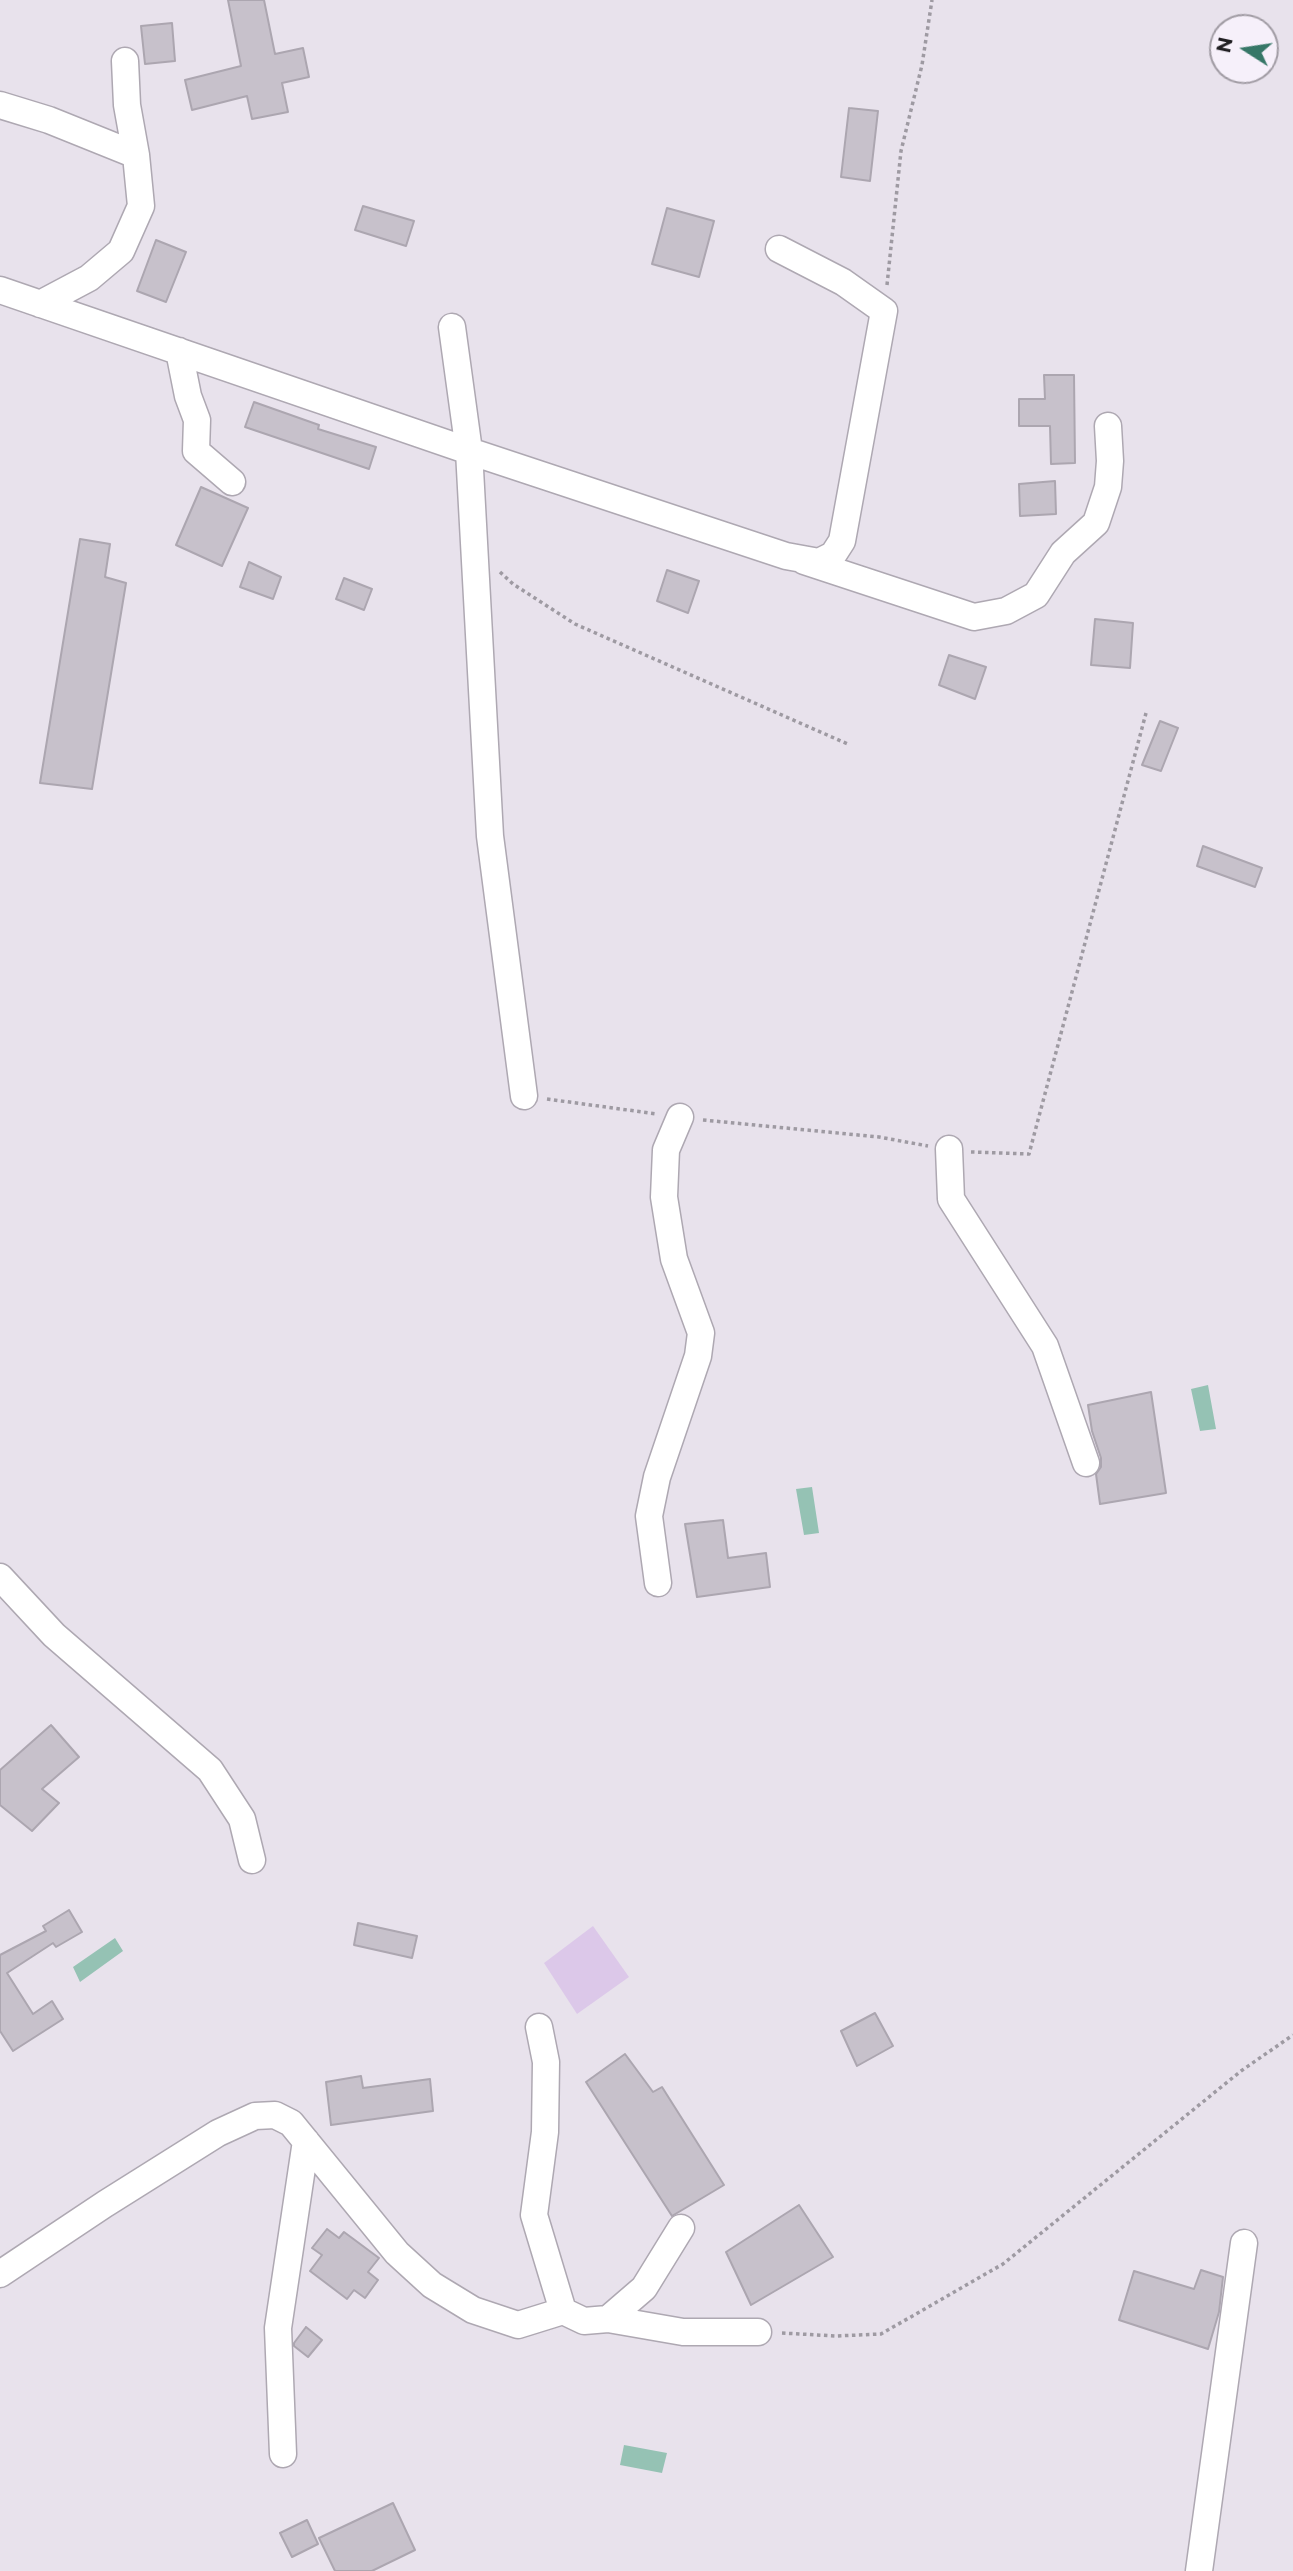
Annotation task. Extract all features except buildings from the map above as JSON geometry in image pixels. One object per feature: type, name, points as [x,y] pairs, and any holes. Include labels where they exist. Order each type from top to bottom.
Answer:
[{"type":"street","points":[[40,304],[89,278],[121,251],[141,206],[127,105],[125,61]]},
{"type":"street","points":[[0,105],[49,120],[136,155]]},
{"type":"street","points":[[779,249],[843,282],[884,311],[842,541],[833,555],[819,562],[803,561]]},
{"type":"street","points":[[0,290],[469,451],[974,617],[1006,611],[1036,595],[1063,553],[1096,523],[1108,487],[1108,426]]},
{"type":"street","points":[[452,327],[469,451],[490,836],[524,1096]]},
{"type":"street","points":[[179,351],[188,396],[197,420],[196,451],[232,482]]},
{"type":"street","points":[[658,1583],[649,1516],[657,1477],[698,1356],[701,1334],[674,1259],[664,1197],[666,1150],[680,1117]]},
{"type":"street","points":[[948,1149],[951,1199],[1045,1346],[1086,1463]]},
{"type":"street","points":[[0,1577],[54,1636],[210,1770],[242,1819],[252,1860]]},
{"type":"street","points":[[539,2026],[546,2063],[545,2118],[534,2215],[563,2311]]},
{"type":"street","points":[[0,2274],[105,2204],[237,2122],[255,2116],[275,2115],[291,2123],[397,2253],[432,2285],[473,2310],[518,2325],[563,2311],[584,2321],[608,2319],[683,2332],[758,2332]]},
{"type":"street","points":[[283,2454],[278,2328],[306,2141]]},
{"type":"street","points":[[608,2319],[644,2288],[681,2228]]},
{"type":"street","points":[[1199,2571],[1244,2243]]},
{"type":"path","points":[[884,311],[901,151],[922,65],[932,0]]},
{"type":"path","points":[[474,547],[513,584],[575,624],[850,745]]},
{"type":"path","points":[[524,1096],[759,1127],[879,1137],[979,1153],[1029,1154],[1146,713]]},
{"type":"path","points":[[758,2332],[836,2336],[881,2334],[1003,2264],[1241,2071],[1293,2035]]},
{"type":"shaded area","points":[[1208,1385],[1216,1429],[1200,1431],[1191,1389]]},
{"type":"shaded area","points":[[812,1487],[819,1533],[804,1535],[796,1489]]},
{"type":"shaded area","points":[[593,1926],[629,1977],[577,2014],[544,1963]]},
{"type":"shaded area","points":[[115,1938],[123,1951],[80,1982],[73,1967]]},
{"type":"shaded area","points":[[624,2445],[667,2453],[662,2473],[620,2465]]}]
